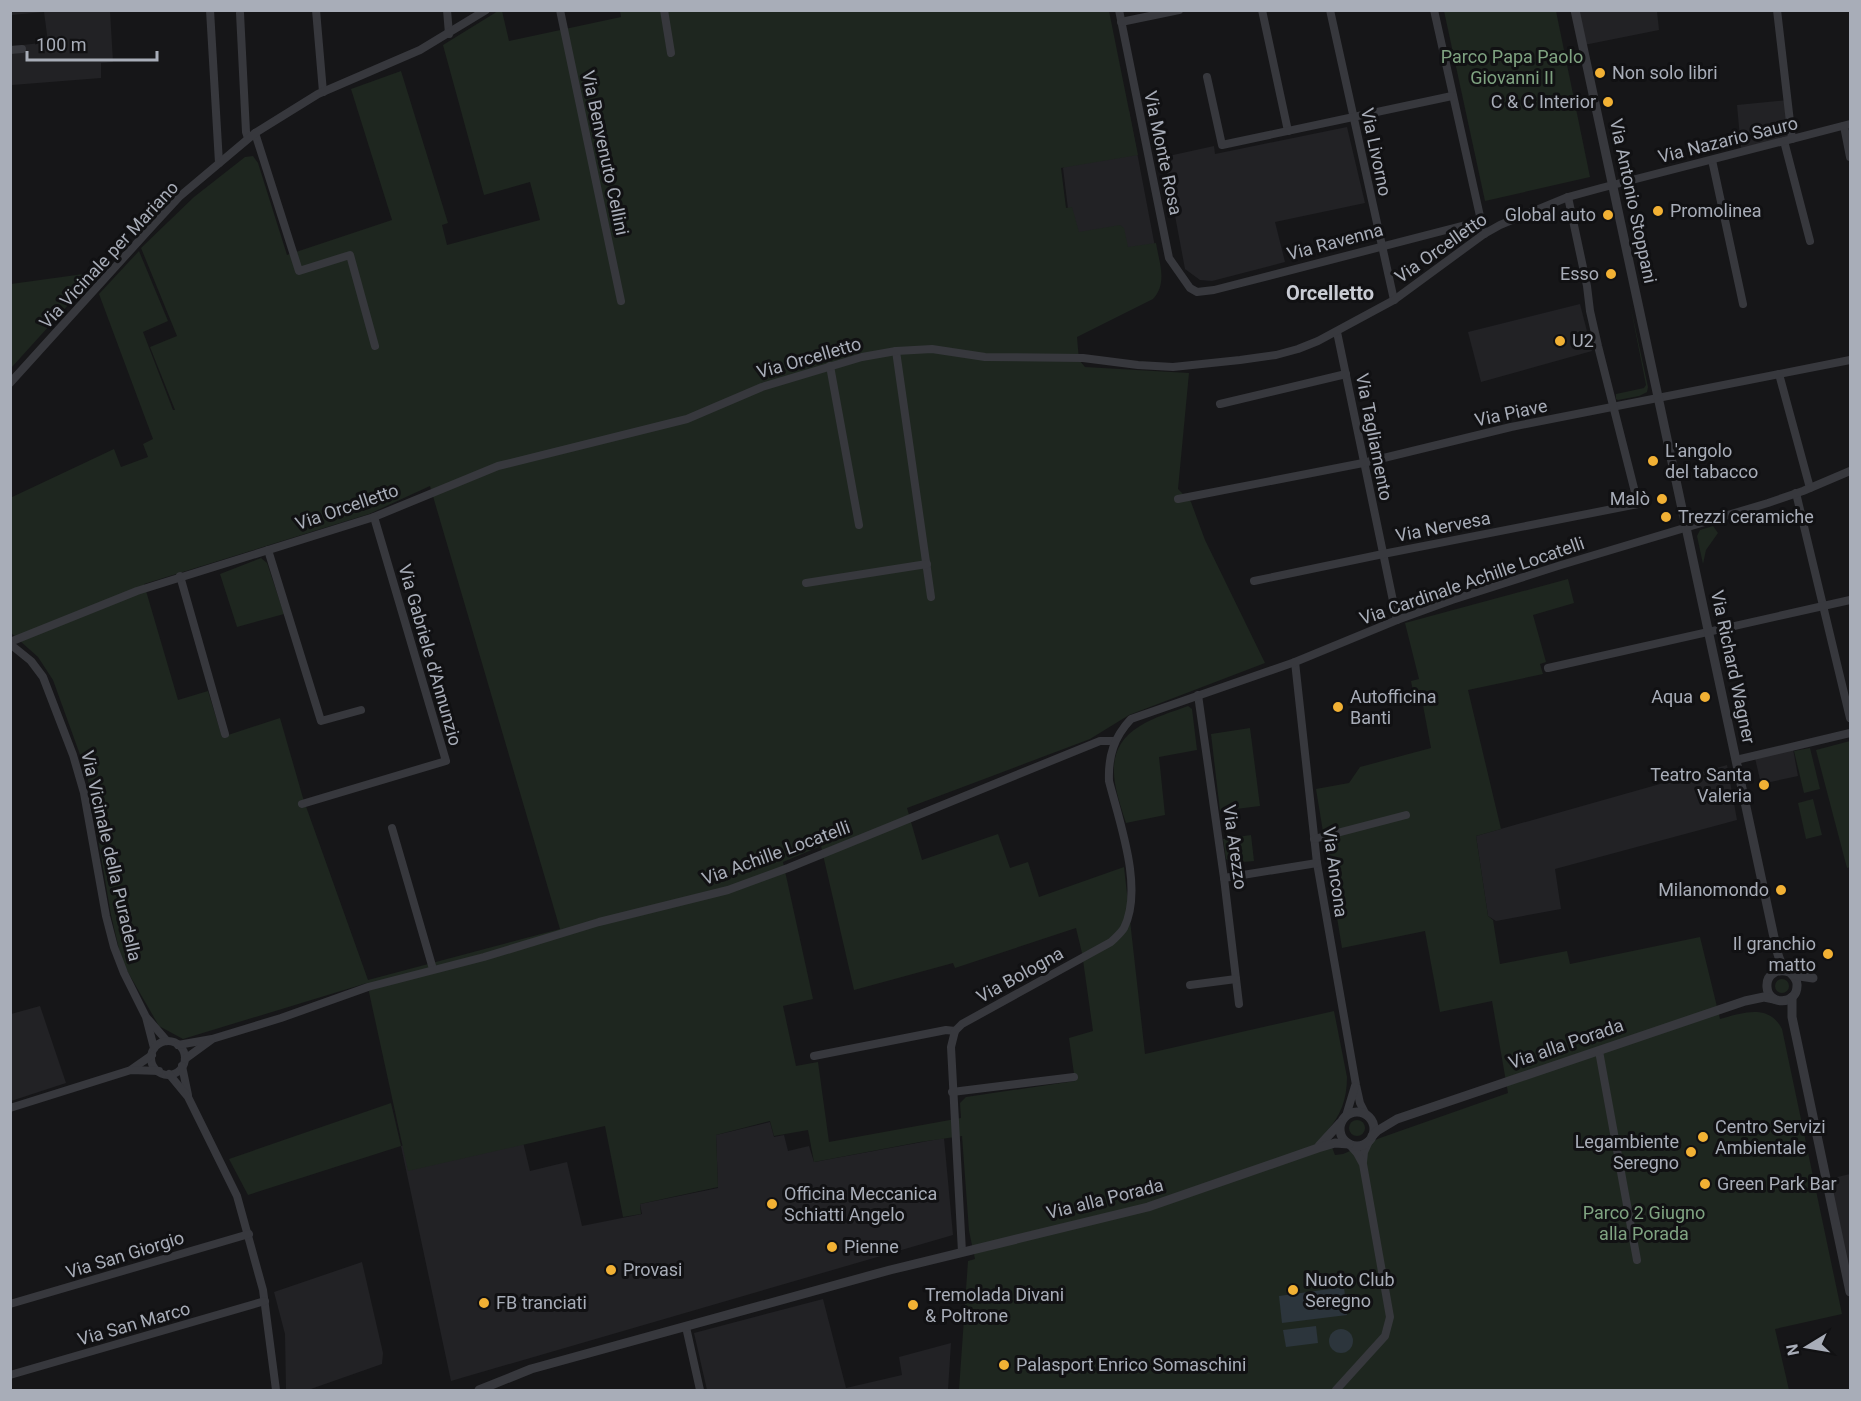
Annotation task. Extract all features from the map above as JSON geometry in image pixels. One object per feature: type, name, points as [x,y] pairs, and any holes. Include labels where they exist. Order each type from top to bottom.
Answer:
[{"type":"street","points":[[210,10],[219,163]]},
{"type":"street","points":[[316,10],[323,92]]},
{"type":"street","points":[[447,10],[449,34]]},
{"type":"street","name":"Via Vicinale per Mariano","points":[[10,383],[179,197],[252,136],[323,92],[400,60],[449,34],[486,10]]},
{"type":"street","name":"Via Benvenuto Cellini","points":[[560,10],[621,301]]},
{"type":"street","points":[[664,10],[671,53]]},
{"type":"street","name":"Via Monte Rosa","points":[[1119,10],[1169,258],[1183,280],[1197,292]]},
{"type":"street","points":[[1121,22],[1179,10]]},
{"type":"street","points":[[1262,10],[1288,131]]},
{"type":"street","name":"Via Livorno","points":[[1330,10],[1394,300]]},
{"type":"street","points":[[1434,10],[1484,234]]},
{"type":"street","name":"Via Antonio Stoppani","points":[[1575,10],[1658,399]]},
{"type":"street","points":[[1777,10],[1788,140],[1810,242]]},
{"type":"street","points":[[240,13],[246,132],[252,136],[299,271],[350,255],[375,346]]},
{"type":"street","points":[[10,50],[22,49]]},
{"type":"street","points":[[1207,77],[1222,145],[1452,96]]},
{"type":"street","points":[[1847,125],[1851,157]]},
{"type":"street","name":"Via Nazario Sauro","points":[[1613,185],[1847,125]]},
{"type":"street","points":[[1712,160],[1743,304]]},
{"type":"street","name":"Via Orcelletto","points":[[10,643],[137,591],[180,576],[374,517],[498,466],[687,419],[762,387],[862,357],[896,351],[932,349],[985,357],[1083,358],[1173,367],[1276,355],[1318,341],[1394,300],[1484,234],[1526,213],[1568,197],[1613,185]]},
{"type":"street","points":[[1568,197],[1592,320],[1613,408]]},
{"type":"street","name":"Via Ravenna","points":[[1197,292],[1214,290],[1481,221]]},
{"type":"street","name":"Via Tagliamento","points":[[1336,332],[1396,620]]},
{"type":"street","points":[[896,351],[931,597]]},
{"type":"street","name":"Via Piave","points":[[1178,499],[1363,463],[1511,427],[1851,360]]},
{"type":"street","points":[[830,366],[859,525]]},
{"type":"street","points":[[1220,404],[1346,374]]},
{"type":"street","points":[[1779,374],[1810,488]]},
{"type":"street","name":"Via Richard Wagner","points":[[1658,399],[1775,942],[1780,959],[1791,973]]},
{"type":"street","name":"Via Nervesa","points":[[1254,582],[1638,504],[1613,408]]},
{"type":"street","name":"Via Cardinale Achille Locatelli","points":[[1115,741],[1131,720],[1295,662],[1396,620],[1561,565],[1796,493],[1851,471]]},
{"type":"street","points":[[1796,493],[1851,718]]},
{"type":"street","name":"Via Gabriele d'Annunzio","points":[[302,804],[446,761],[374,517]]},
{"type":"street","points":[[268,550],[321,721],[361,710]]},
{"type":"street","points":[[806,583],[927,564]]},
{"type":"street","points":[[180,576],[225,734]]},
{"type":"street","points":[[1548,668],[1851,600]]},
{"type":"street","name":"Via Vicinale della Puradella","points":[[10,643],[41,673],[82,785],[115,952],[126,980],[146,1017],[167,1041]]},
{"type":"street","name":"Via Ancona","points":[[1295,662],[1317,863],[1356,1085],[1360,1102],[1368,1117]]},
{"type":"street","name":"Via Arezzo","points":[[1198,695],[1239,1004]]},
{"type":"street","points":[[1736,760],[1851,733]]},
{"type":"street","name":"Via Achille Locatelli","points":[[212,1039],[281,1018],[368,987],[484,957],[599,922],[728,890],[1100,741],[1115,741]]},
{"type":"street","name":"Via Bologna","points":[[955,1031],[962,1024],[1111,942],[1124,928],[1132,883],[1130,862],[1109,781],[1108,768],[1115,741]]},
{"type":"street","points":[[1314,839],[1406,815]]},
{"type":"street","points":[[392,828],[433,969]]},
{"type":"street","points":[[1224,878],[1317,863]]},
{"type":"street","name":"Via Richard Wagner","points":[[1769,978],[1775,961],[1775,942]]},
{"type":"street","points":[[1776,1000],[1783,1001],[1813,978],[1779,970],[1769,978],[1767,991],[1776,1000],[1787,1009],[1792,1017]]},
{"type":"street","points":[[1791,973],[1796,979],[1792,1017],[1851,1292]]},
{"type":"street","name":"Via alla Porada","points":[[1745,1001],[1754,995],[1769,978]]},
{"type":"street","points":[[1190,985],[1236,979]]},
{"type":"street","name":"Via alla Porada","points":[[1370,1139],[1377,1131],[1397,1119],[1745,1001],[1764,998],[1776,1000]]},
{"type":"street","name":"Via Vicinale della Puradella","points":[[146,1017],[153,1052]]},
{"type":"street","points":[[814,1056],[946,1030],[955,1031],[951,1047],[952,1092],[964,1251]]},
{"type":"street","points":[[131,1070],[162,1042],[167,1041],[178,1045],[212,1039]]},
{"type":"street","points":[[169,1074],[174,1073],[212,1039]]},
{"type":"street","points":[[178,1045],[184,1053],[188,1096]]},
{"type":"street","points":[[1599,1051],[1637,1260]]},
{"type":"street","points":[[153,1052],[153,1064],[159,1071]]},
{"type":"street","points":[[10,1108],[131,1070],[159,1071],[169,1074],[188,1096],[232,1183],[249,1234],[265,1301],[276,1390]]},
{"type":"street","points":[[952,1092],[1074,1077]]},
{"type":"street","name":"Via Ancona","points":[[1343,1119],[1356,1085]]},
{"type":"street","points":[[1336,1390],[1385,1336],[1389,1317],[1363,1164],[1364,1152],[1374,1127],[1368,1117],[1358,1112],[1343,1119],[1341,1134],[1363,1164]]},
{"type":"street","name":"Via alla Porada","points":[[1368,1117],[1397,1119]]},
{"type":"street","name":"Via alla Porada","points":[[1318,1148],[1343,1119]]},
{"type":"street","points":[[1349,1144],[1359,1146],[1370,1139]]},
{"type":"street","name":"Via alla Porada","points":[[479,1390],[531,1369],[964,1251],[1148,1207],[1318,1148],[1335,1143],[1349,1144]]},
{"type":"street","name":"Via San Giorgio","points":[[10,1304],[249,1234]]},
{"type":"street","name":"Via San Marco","points":[[10,1375],[265,1301]]},
{"type":"street","points":[[686,1327],[700,1390]]},
{"type":"shaded area","points":[[11,11],[110,11],[113,62],[101,63],[101,78],[12,85],[10,53],[24,51],[23,45],[48,42],[44,12],[11,15]]},
{"type":"shaded area","points":[[1576,11],[1657,11],[1659,30],[1584,45]]},
{"type":"shaded area","points":[[1789,100],[1794,135],[1741,149],[1737,105]]},
{"type":"shaded area","points":[[1129,110],[1155,247],[1078,254],[1072,210],[1068,209],[1063,168],[1118,112]]},
{"type":"shaded area","points":[[1347,127],[1365,203],[1275,222],[1285,262],[1212,281],[1200,280],[1185,269],[1164,157],[1214,146],[1215,154]]},
{"type":"shaded area","points":[[1580,304],[1592,351],[1481,382],[1468,332]]},
{"type":"shaded area","points":[[1793,749],[1798,776],[1761,784],[1755,758]]},
{"type":"shaded area","points":[[1727,765],[1737,820],[1555,869],[1561,909],[1496,921],[1488,916],[1476,836]]},
{"type":"shaded area","points":[[40,1006],[66,1083],[11,1101],[11,1014]]},
{"type":"shaded area","points":[[517,1117],[530,1171],[567,1162],[582,1226],[642,1214],[640,1204],[718,1188],[716,1135],[770,1122],[774,1137],[784,1135],[788,1151],[809,1146],[814,1162],[944,1138],[953,1235],[451,1381],[401,1146]]},
{"type":"shaded area","points":[[1850,1174],[1850,1275],[1829,1179]]},
{"type":"shaded area","points":[[362,1262],[383,1353],[382,1364],[308,1390],[286,1390],[285,1334],[274,1292]]},
{"type":"shaded area","points":[[1344,1287],[1347,1315],[1282,1323],[1279,1296]]},
{"type":"shaded area","points":[[823,1299],[846,1388],[902,1375],[899,1357],[951,1343],[948,1390],[707,1390],[694,1333]]},
{"type":"shaded area","points":[[1316,1326],[1318,1343],[1286,1347],[1283,1330]]},
{"type":"shaded area","points":[[1341,1329],[1349,1333],[1353,1341],[1349,1349],[1341,1353],[1333,1349],[1329,1341],[1333,1333]]},
{"type":"green space","name":"Parco 2 Giugno alla Porada","points":[[498,11],[502,11],[509,41],[621,17],[620,11],[1109,11],[1138,155],[1061,168],[1066,208],[1072,207],[1079,232],[1120,225],[1124,228],[1128,247],[1156,243],[1161,279],[1158,293],[1153,299],[1077,337],[1079,360],[1085,367],[1189,373],[1178,489],[1191,502],[1205,540],[1265,663],[1129,715],[1090,739],[907,808],[922,860],[998,834],[1010,868],[1028,862],[1039,897],[1124,867],[1145,1054],[1334,1011],[1347,1077],[1342,1107],[1336,1120],[1326,1132],[1335,1155],[1508,1093],[1492,1001],[1440,1012],[1425,931],[1342,948],[1316,789],[1349,783],[1360,767],[1431,748],[1422,700],[1415,701],[1411,681],[1419,679],[1405,623],[1568,579],[1574,603],[1533,615],[1546,662],[1540,664],[1543,674],[1468,690],[1501,829],[1476,836],[1488,916],[1493,920],[1500,964],[1567,951],[1570,964],[1700,937],[1720,1019],[1754,1012],[1770,1016],[1777,1021],[1782,1029],[1842,1314],[1775,1329],[1789,1390],[959,1390],[968,1261],[975,1259],[969,1231],[962,1136],[814,1162],[808,1130],[774,1136],[770,1121],[716,1135],[718,1187],[640,1204],[641,1214],[623,1217],[605,1126],[408,1171],[367,983],[183,1039],[159,1026],[122,962],[111,915],[87,774],[53,680],[38,657],[11,633],[10,498],[114,449],[121,467],[148,457],[143,444],[153,439],[99,294],[139,251],[168,321],[143,332],[173,410],[175,410],[150,347],[177,336],[141,248],[194,197],[245,157],[253,156],[258,163],[287,255],[392,220],[351,89],[401,71],[448,223],[442,225],[447,245],[540,220],[530,182],[484,195],[443,45]],"holes":[[[430,486],[560,929],[368,980],[303,798],[280,718],[222,737],[208,691],[178,700],[144,584],[369,514]],[[821,846],[854,990],[953,963],[955,968],[1076,928],[1082,953],[1093,1031],[1069,1038],[1075,1081],[966,1097],[960,1103],[961,1118],[829,1142],[818,1062],[796,1066],[783,1006],[813,999],[783,862]]]},
{"type":"green space","name":"Parco Papa Paolo Giovanni II","points":[[1444,11],[1556,11],[1590,177],[1485,201]]},
{"type":"green space","points":[[98,272],[11,368],[11,284]]},
{"type":"green space","points":[[1630,304],[1648,387],[1647,392],[1639,396],[1618,400],[1616,394],[1644,388],[1646,385]]},
{"type":"green space","points":[[1713,526],[1718,533],[1706,550],[1703,564],[1697,536],[1700,530]]},
{"type":"green space","points":[[261,558],[267,563],[284,614],[237,627],[220,574]]},
{"type":"green space","points":[[1188,706],[1192,709],[1197,750],[1159,757],[1165,815],[1126,823],[1115,783],[1115,758],[1119,746],[1127,736],[1145,723]]},
{"type":"green space","points":[[1250,728],[1260,806],[1220,811],[1211,734]]},
{"type":"green space","points":[[1850,741],[1850,867],[1847,868],[1816,750]]},
{"type":"green space","points":[[1810,748],[1820,789],[1804,793],[1794,751]]},
{"type":"green space","points":[[1813,799],[1822,835],[1806,839],[1798,803]]},
{"type":"green space","points":[[1251,835],[1254,861],[1232,863],[1226,859],[1223,839]]},
{"type":"green space","points":[[1782,979],[1787,981],[1789,986],[1787,991],[1782,993],[1777,991],[1775,986],[1777,981]]},
{"type":"green space","points":[[391,1103],[401,1146],[248,1195],[229,1159]]},
{"type":"green space","points":[[1357,1120],[1363,1122],[1365,1128],[1363,1134],[1357,1136],[1351,1134],[1349,1128],[1351,1122]]},
{"type":"place","name":"Non solo libri","points":[[1600,73]]},
{"type":"place","name":"C & C Interior","points":[[1608,102]]},
{"type":"place","name":"Promolinea","points":[[1658,211]]},
{"type":"place","name":"Global auto","points":[[1608,215]]},
{"type":"place","name":"Esso","points":[[1611,274]]},
{"type":"place","name":"U2","points":[[1560,341]]},
{"type":"place","name":"L'angolo del tabacco","points":[[1653,461]]},
{"type":"place","name":"Malò","points":[[1662,499]]},
{"type":"place","name":"Trezzi ceramiche","points":[[1666,517]]},
{"type":"place","name":"Aqua","points":[[1705,697]]},
{"type":"place","name":"Autofficina Banti","points":[[1338,707]]},
{"type":"place","name":"Teatro Santa Valeria","points":[[1764,785]]},
{"type":"place","name":"Milanomondo","points":[[1781,890]]},
{"type":"place","name":"Il granchio matto","points":[[1828,954]]},
{"type":"place","name":"Centro Servizi Ambientale","points":[[1703,1137]]},
{"type":"place","name":"Legambiente Seregno","points":[[1691,1152]]},
{"type":"place","name":"Green Park Bar","points":[[1705,1184]]},
{"type":"place","name":"Officina Meccanica Schiatti Angelo","points":[[772,1204]]},
{"type":"place","name":"Pienne","points":[[832,1247]]},
{"type":"place","name":"Provasi","points":[[611,1270]]},
{"type":"place","name":"Nuoto Club Seregno","points":[[1293,1290]]},
{"type":"place","name":"FB tranciati","points":[[484,1303]]},
{"type":"place","name":"Tremolada Divani & Poltrone","points":[[913,1305]]},
{"type":"place","name":"Palasport Enrico Somaschini","points":[[1004,1365]]},
{"type":"district","name":"Orcelletto","points":[[1330,293]]}]
